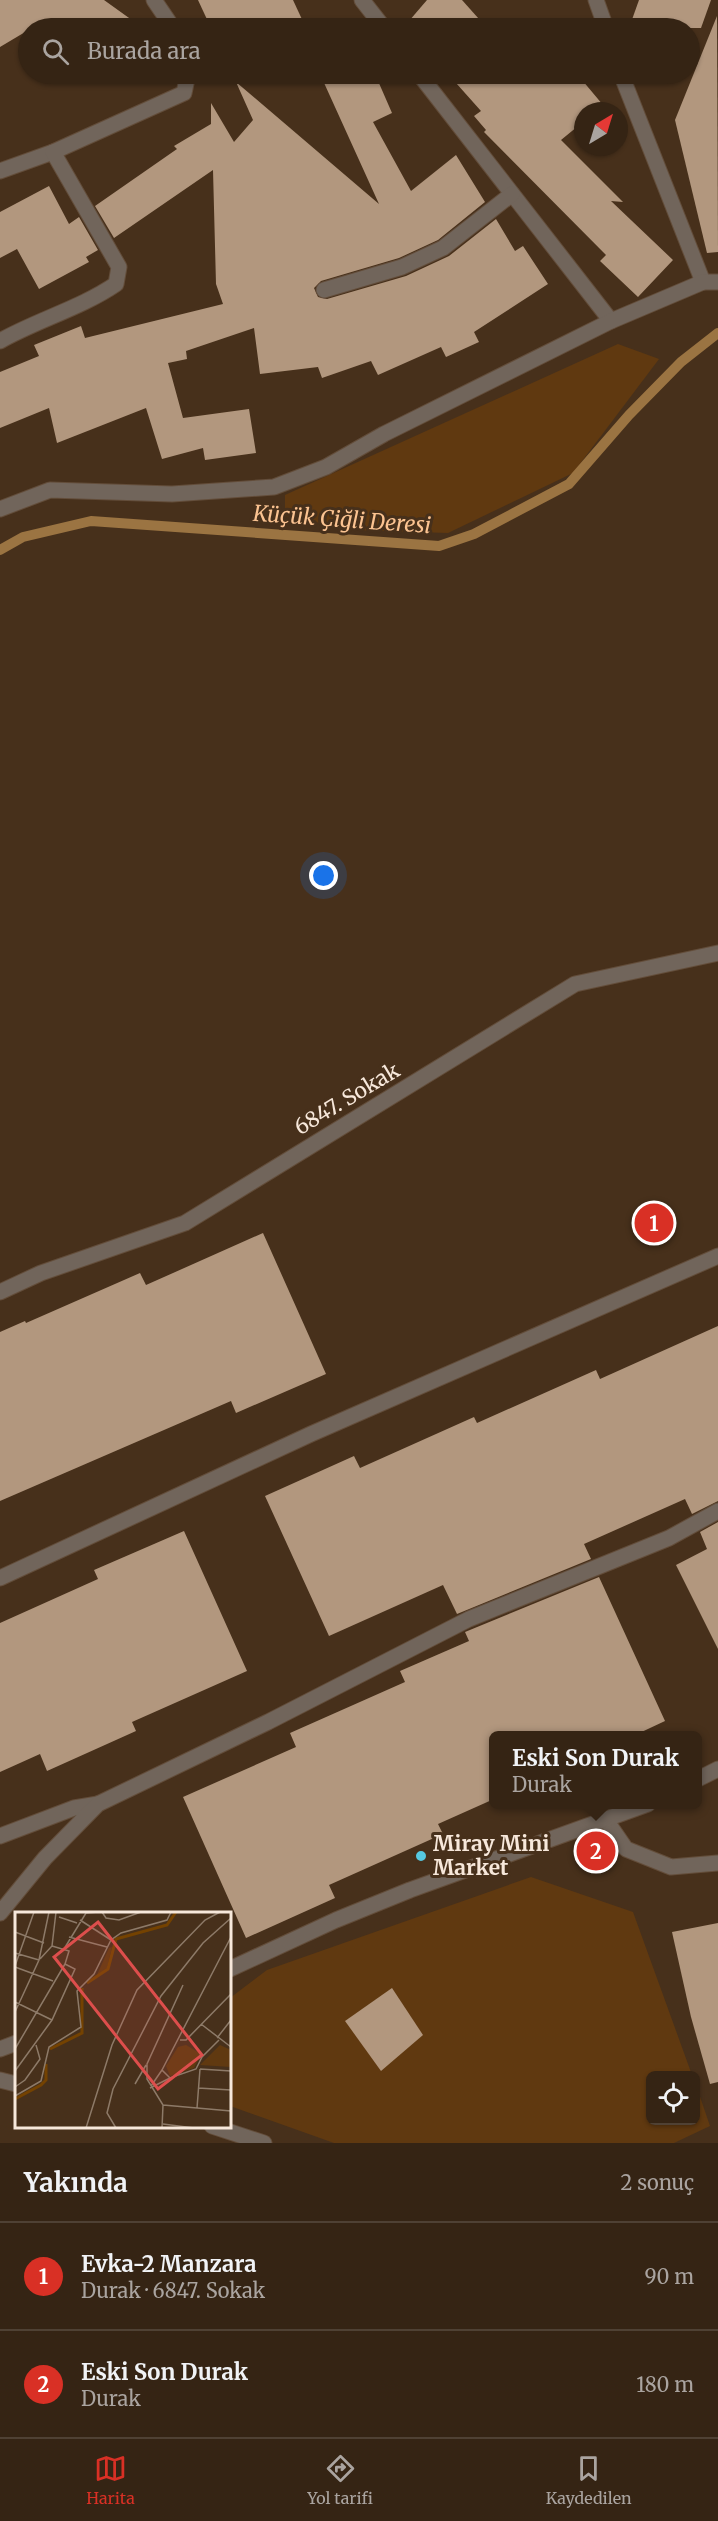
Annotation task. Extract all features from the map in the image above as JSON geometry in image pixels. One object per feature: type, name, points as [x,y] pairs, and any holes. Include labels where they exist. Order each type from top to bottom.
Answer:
[{"type":"street","points":[[154,0],[166,18]]},
{"type":"street","points":[[362,0],[376,18]]},
{"type":"street","points":[[596,0],[602,18]]},
{"type":"street","points":[[0,171],[53,152],[184,93],[186,84]]},
{"type":"street","points":[[427,84],[611,321]]},
{"type":"street","points":[[0,509],[50,490],[172,495],[274,487],[326,467],[384,434],[611,321],[711,282],[625,84]]},
{"type":"street","points":[[0,341],[27,326],[102,294],[116,284],[119,267],[53,152]]},
{"type":"street","points":[[324,290],[402,267],[443,248],[512,194]]},
{"type":"street","name":"6847. Sokak","points":[[0,1292],[41,1273],[185,1223],[575,984],[718,953]]},
{"type":"street","points":[[0,1578],[311,1434],[718,1257]]},
{"type":"street","points":[[0,1836],[74,1808],[98,1804],[268,1722],[468,1619],[669,1539],[718,1511]]},
{"type":"street","points":[[702,1777],[718,1769]]},
{"type":"street","points":[[0,1913],[45,1858],[98,1804]]},
{"type":"street","points":[[231,1969],[336,1920],[410,1890],[635,1809]]},
{"type":"street","points":[[606,1820],[626,1849],[671,1867],[718,1863]]},
{"type":"street","points":[[0,2049],[15,2043]]},
{"type":"street","points":[[0,2080],[15,2084]]},
{"type":"street","points":[[215,2128],[264,2143]]},
{"type":"shaded area","points":[[618,344],[659,359],[573,473],[448,533],[356,530],[285,516],[285,495]]},
{"type":"shaded area","points":[[531,1877],[633,1912],[691,2071],[646,2071],[646,2125],[700,2125],[700,2097],[710,2126],[674,2143],[334,2143],[231,2106],[231,1997],[267,1970]]},
{"type":"building","points":[[0,0],[104,0],[129,18],[18,18],[18,36],[0,47]]},
{"type":"building","points":[[198,0],[293,0],[301,18],[206,18]]},
{"type":"building","points":[[427,0],[462,0],[478,18],[412,18]]},
{"type":"building","points":[[639,0],[711,0],[701,28],[700,18],[633,18]]},
{"type":"building","points":[[717,16],[718,252],[707,253],[675,120],[690,84],[700,84],[700,58]]},
{"type":"building","points":[[237,84],[379,204],[325,84],[379,84],[392,113],[373,122],[411,191],[456,155],[485,202],[438,240],[399,258],[321,281],[314,288],[318,297],[327,299],[406,276],[449,256],[496,219],[515,251],[523,246],[548,284],[474,332],[479,342],[446,357],[441,347],[378,375],[371,361],[322,378],[318,367],[260,374],[254,328],[186,351],[187,359],[168,363],[183,418],[249,409],[256,453],[205,460],[203,448],[162,459],[146,408],[57,443],[49,408],[0,428],[0,372],[39,356],[34,345],[81,326],[85,338],[223,304],[216,284],[213,170],[114,238],[95,206],[177,149],[174,146],[211,124],[211,103],[234,142],[253,120]]},
{"type":"building","points":[[457,84],[585,84],[600,102],[574,102],[574,129],[561,140],[574,153],[574,156],[577,156],[623,202],[611,201],[673,260],[638,297],[600,261],[606,255],[484,132],[486,130],[474,116],[481,111]]},
{"type":"building","points":[[49,186],[69,224],[79,217],[98,250],[86,257],[89,262],[39,289],[17,249],[0,258],[0,212]]},
{"type":"building","points":[[263,1233],[326,1374],[236,1413],[231,1401],[0,1501],[0,1332],[25,1321],[26,1323],[140,1273],[146,1285]]},
{"type":"building","points":[[718,1326],[718,1501],[692,1514],[685,1499],[584,1544],[591,1559],[457,1614],[443,1585],[329,1636],[265,1496],[354,1456],[360,1468],[474,1417],[477,1423],[596,1370],[600,1379]]},
{"type":"building","points":[[718,1522],[718,1649],[676,1565],[707,1549],[700,1532]]},
{"type":"building","points":[[184,1531],[247,1671],[132,1722],[136,1731],[47,1771],[40,1754],[0,1772],[0,1623],[98,1579],[94,1570]]},
{"type":"building","points":[[599,1577],[665,1721],[644,1731],[489,1731],[489,1801],[438,1824],[443,1834],[329,1885],[335,1898],[246,1938],[183,1797],[296,1747],[290,1733],[405,1682],[400,1671],[469,1641],[465,1632]]},
{"type":"building","points":[[718,1923],[718,2082],[710,2084],[691,2017],[672,1932]]},
{"type":"building","points":[[392,1988],[423,2035],[381,2071],[345,2021]]},
{"type":"waterway","name":"Küçük Çiğli Deresi","points":[[0,550],[23,537],[91,521],[439,546],[474,534],[569,484],[629,415],[681,362],[718,333]]},
{"type":"place","name":"Evka-2 Manzara","points":[[654,1223]]},
{"type":"place","name":"Eski Son Durak","points":[[596,1851]]},
{"type":"place","name":"Miray Mini Market","points":[[421,1856]]}]
